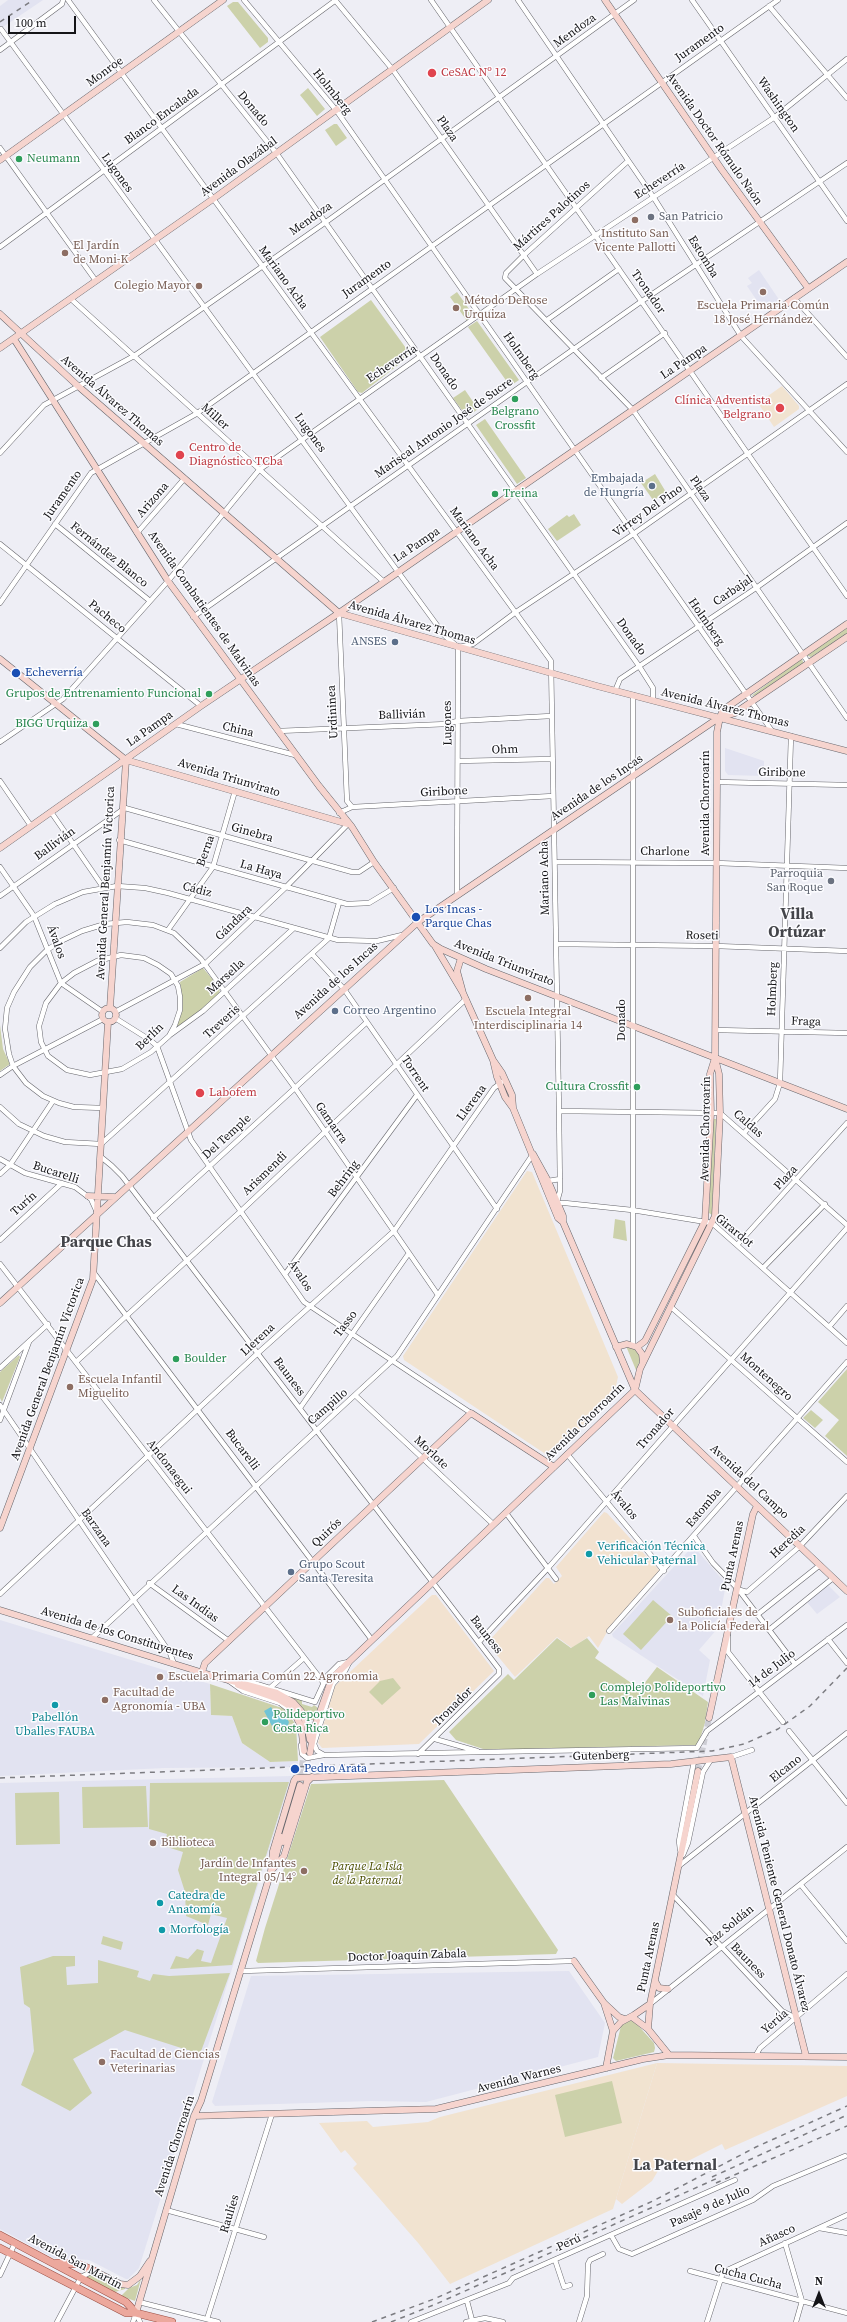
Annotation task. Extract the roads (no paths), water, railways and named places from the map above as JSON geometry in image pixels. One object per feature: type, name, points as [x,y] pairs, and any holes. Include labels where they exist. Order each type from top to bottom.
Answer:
[{"type":"main road","name":"Monroe","points":[[0,160],[223,0]]},
{"type":"main road","name":"Avenida Olazábal","points":[[0,348],[277,154],[488,0]]},
{"type":"main road","name":"Avenida Doctor Rómulo Naón","points":[[605,0],[713,158],[808,288]]},
{"type":"main road","name":"La Pampa","points":[[0,848],[200,706],[339,613],[692,371],[847,262]]},
{"type":"main road","name":"Avenida Álvarez Thomas","points":[[0,314],[142,443],[275,560],[339,613],[552,674],[847,751]]},
{"type":"main road","name":"Avenida Combatientes de Malvinas","points":[[14,339],[168,581],[295,755],[348,824]]},
{"type":"main road","name":"Avenida de los Incas","points":[[720,717],[723,710],[847,624]]},
{"type":"main road","name":"Avenida de los Incas","points":[[0,1303],[418,922],[720,717],[735,714],[847,637]]},
{"type":"main road","name":"Avenida Triunvirato","points":[[0,659],[126,760],[348,824],[433,944],[441,949],[557,997],[847,1109]]},
{"type":"main road","name":"Avenida Chorroarín","points":[[635,1346],[645,1341],[706,1221],[711,1113],[710,1074],[715,1058],[716,1030],[716,782],[717,732],[720,717]]},
{"type":"main road","name":"Avenida General Benjamín Victorica","points":[[113,1013],[113,956],[119,840],[126,760]]},
{"type":"main road","points":[[433,944],[466,999],[555,1203]]},
{"type":"main road","points":[[461,958],[457,971],[463,993]]},
{"type":"main road","name":"Avenida General Benjamín Victorica","points":[[0,1528],[92,1284],[98,1214],[105,1073],[106,1020],[103,1012]]},
{"type":"main road","points":[[103,1012],[113,1013]]},
{"type":"main road","points":[[106,1020],[113,1013]]},
{"type":"main road","name":"Avenida Chorroarín","points":[[309,1753],[329,1681],[635,1390],[643,1364],[712,1223],[720,1113],[719,1074],[715,1058]]},
{"type":"main road","points":[[533,1154],[538,1160],[548,1181],[558,1218],[563,1222],[635,1390]]},
{"type":"main road","points":[[88,1196],[98,1198],[116,1196]]},
{"type":"main road","points":[[83,1227],[92,1228],[96,1235]]},
{"type":"main road","points":[[685,1261],[692,1265]]},
{"type":"main road","points":[[664,1303],[671,1307]]},
{"type":"main road","points":[[616,1347],[621,1345],[635,1346],[642,1354],[643,1364]]},
{"type":"main road","name":"Avenida del Campo","points":[[635,1390],[847,1591]]},
{"type":"main road","name":"Quirós","points":[[202,1672],[205,1663],[471,1413]]},
{"type":"main road","name":"Ávalos","points":[[471,1413],[554,1467]]},
{"type":"main road","name":"Punta Arenas","points":[[709,1718],[753,1514],[757,1506]]},
{"type":"main road","name":"Avenida de los Constituyentes","points":[[0,1610],[227,1680],[278,1699],[291,1707],[302,1726],[309,1753]]},
{"type":"main road","name":"Gutenberg","points":[[312,1777],[671,1764],[694,1761],[710,1761],[731,1757]]},
{"type":"main road","name":"Avenida Teniente General Donato Álvarez","points":[[731,1757],[806,2056]]},
{"type":"main road","name":"Punta Arenas","points":[[648,2029],[650,2004],[674,1896],[698,1771]]},
{"type":"main road","name":"Avenida Chorroarín","points":[[301,1781],[312,1777]]},
{"type":"main road","name":"Avenida Chorroarín","points":[[136,2313],[194,2116],[201,2101],[242,1971],[271,1872],[301,1781]]},
{"type":"main road","name":"Avenida Chorroarín","points":[[271,1872],[284,1856],[301,1781]]},
{"type":"main road","points":[[574,1961],[604,2003],[619,2017],[628,2018],[648,2029],[656,2041],[669,2055]]},
{"type":"main road","points":[[655,1981],[659,1988],[668,1989]]},
{"type":"main road","points":[[604,2003],[613,2031],[606,2068]]},
{"type":"main road","name":"Paz Soldán","points":[[613,2031],[618,2024],[650,2004]]},
{"type":"main road","points":[[655,2057],[656,2041]]},
{"type":"main road","name":"Avenida Warnes","points":[[194,2116],[436,2109],[606,2068],[669,2055],[847,2057]]},
{"type":"main road","name":"Avenida San Martín","points":[[0,2235],[126,2302],[136,2313]]},
{"type":"main road","name":"Avenida San Martín","points":[[0,2248],[126,2313],[136,2313],[172,2322]]},
{"type":"main road","points":[[52,2263],[78,2264],[120,2284],[128,2285],[140,2276],[151,2260]]},
{"type":"street","name":"Mariano Acha","points":[[68,0],[358,399],[516,612],[548,657],[552,666],[551,716],[560,1179],[555,1203]]},
{"type":"street","name":"Donado","points":[[151,0],[159,7],[277,154],[326,222],[639,666],[653,688],[653,700]]},
{"type":"street","name":"Donado","points":[[156,0],[159,7]]},
{"type":"street","name":"Holmberg","points":[[244,0],[336,110],[575,451],[632,535],[772,731]]},
{"type":"street","name":"Blanco Encalada","points":[[0,248],[336,0]]},
{"type":"street","name":"Plaza","points":[[336,0],[393,70],[537,274]]},
{"type":"street","name":"Tronador","points":[[431,0],[498,98],[692,371],[847,596]]},
{"type":"street","name":"Estomba","points":[[518,0],[603,126],[654,198],[742,336],[847,452]]},
{"type":"street","name":"Mendoza","points":[[0,453],[44,405],[134,356],[203,306],[326,222],[384,178],[441,139],[634,0]]},
{"type":"street","name":"Washington","points":[[692,0],[847,221]]},
{"type":"street","name":"Juramento","points":[[0,602],[86,478],[97,469],[196,414],[603,126],[661,82],[778,0]]},
{"type":"street","name":"Mariano Acha","points":[[63,2],[76,11]]},
{"type":"street","points":[[0,50],[63,2]]},
{"type":"street","points":[[769,6],[847,98]]},
{"type":"street","name":"Lugones","points":[[1,29],[63,116],[254,373],[445,636],[458,647],[457,895]]},
{"type":"street","name":"Echeverría","points":[[0,742],[63,699],[168,581],[259,470],[537,274],[775,117],[847,60]]},
{"type":"street","points":[[0,148],[96,281]]},
{"type":"street","name":"Mártires Palotinos","points":[[517,289],[505,276],[523,256],[628,161]]},
{"type":"street","name":"Mariscal Antonio José de Sucre","points":[[193,617],[642,301],[847,163]]},
{"type":"street","points":[[547,320],[619,269]]},
{"type":"street","name":"Plaza","points":[[517,289],[633,410],[847,718]]},
{"type":"street","points":[[794,298],[847,357]]},
{"type":"street","name":"Miller","points":[[70,299],[384,582]]},
{"type":"street","points":[[602,378],[665,333]]},
{"type":"street","name":"Virrey Del Pino","points":[[458,647],[473,644],[516,612],[574,575],[692,494],[847,384]]},
{"type":"street","name":"Arizona","points":[[137,533],[184,480]]},
{"type":"street","name":"Carbajal","points":[[615,691],[620,679],[756,588],[847,523]]},
{"type":"street","name":"Fernández Blanco","points":[[55,524],[150,601]]},
{"type":"street","name":"Pacheco","points":[[0,544],[200,706]]},
{"type":"street","name":"Urdininea","points":[[339,613],[347,801],[352,806]]},
{"type":"street","name":"Donado","points":[[633,695],[632,1210],[635,1346]]},
{"type":"street","name":"Ballivián","points":[[278,731],[343,727],[447,724],[457,721],[551,716]]},
{"type":"street","name":"China","points":[[176,724],[295,755]]},
{"type":"street","name":"Holmberg","points":[[744,1133],[775,1099],[780,1083],[791,736]]},
{"type":"street","name":"Ohm","points":[[458,761],[552,759]]},
{"type":"street","points":[[0,781],[31,826]]},
{"type":"street","name":"Giribone","points":[[716,782],[847,785]]},
{"type":"street","name":"Berna","points":[[168,930],[213,867],[235,791]]},
{"type":"street","name":"Giribone","points":[[339,813],[352,806],[553,796]]},
{"type":"street","name":"Ginebra","points":[[121,810],[132,809],[356,872],[374,862]]},
{"type":"street","name":"Ballivián","points":[[0,896],[121,810]]},
{"type":"street","points":[[51,812],[103,887]]},
{"type":"street","name":"Gándara","points":[[113,1013],[205,964],[286,888],[348,824]]},
{"type":"street","name":"La Haya","points":[[119,840],[339,903],[354,905],[368,903],[394,888]]},
{"type":"street","name":"Charlone","points":[[555,862],[716,863],[847,868]]},
{"type":"street","name":"Ávalos","points":[[0,867],[34,916],[61,984]]},
{"type":"street","name":"Cádiz","points":[[0,948],[34,916],[77,894],[103,887],[117,886],[145,888],[191,899],[328,938],[366,942],[386,940],[402,935]]},
{"type":"street","name":"Treveris","points":[[101,1144],[328,938],[339,903]]},
{"type":"street","points":[[103,1108],[74,1107],[53,1101],[34,1090],[13,1066],[6,1043],[3,1021],[10,999],[30,967],[47,950],[82,931],[115,922],[146,924],[168,930]]},
{"type":"street","name":"Marsella","points":[[169,1036],[225,992],[294,928]]},
{"type":"street","name":"Gamarra","points":[[168,930],[186,943],[205,964],[295,1088],[438,1295]]},
{"type":"street","name":"Roseti","points":[[556,944],[716,946],[847,951]]},
{"type":"street","name":"Torrent","points":[[312,954],[344,989],[497,1209]]},
{"type":"street","points":[[44,1049],[40,1034],[40,1018],[46,1003],[61,984],[81,968],[113,956],[136,956],[151,961],[165,969],[175,981]]},
{"type":"street","name":"Berlín","points":[[44,1049],[54,1061],[67,1070],[82,1074],[105,1073],[133,1064],[169,1036],[180,1010],[179,991],[175,981]]},
{"type":"street","points":[[61,984],[103,1012]]},
{"type":"street","name":"Arismendi","points":[[76,1362],[242,1210],[324,1131],[397,1065],[466,999]]},
{"type":"street","points":[[113,1013],[157,1046]]},
{"type":"street","points":[[0,1075],[44,1049],[106,1020]]},
{"type":"street","name":"Del Temple","points":[[153,1218],[367,1022]]},
{"type":"street","name":"Fraga","points":[[716,1030],[847,1033]]},
{"type":"street","name":"Ávalos","points":[[157,1046],[187,1132],[286,1273],[304,1302],[471,1413]]},
{"type":"street","name":"Llerena","points":[[0,1594],[258,1353],[394,1231],[453,1146],[502,1082]]},
{"type":"street","name":"Behring","points":[[286,1273],[417,1095]]},
{"type":"street","points":[[0,1174],[10,1165],[53,1101]]},
{"type":"street","points":[[0,1107],[14,1120],[32,1132],[65,1142],[101,1144]]},
{"type":"street","name":"Caldas","points":[[559,1111],[720,1113],[847,1225]]},
{"type":"street","name":"Plaza","points":[[737,1245],[847,1123]]},
{"type":"street","name":"Campillo","points":[[92,1638],[206,1530],[356,1396],[393,1360],[533,1154]]},
{"type":"street","name":"Bauness","points":[[100,1157],[112,1166],[187,1260],[434,1582],[500,1671]]},
{"type":"street","name":"Bucarelli","points":[[0,1159],[33,1176],[75,1187],[88,1196],[94,1203],[98,1214]]},
{"type":"street","points":[[548,1181],[560,1179]]},
{"type":"street","name":"Turín","points":[[0,1240],[62,1183]]},
{"type":"street","name":"Girardot","points":[[555,1203],[632,1210],[712,1223],[847,1344]]},
{"type":"street","points":[[763,1268],[824,1204]]},
{"type":"street","name":"Tronador","points":[[479,1642],[607,1502],[730,1358],[847,1228]]},
{"type":"street","name":"Tasso","points":[[300,1408],[410,1253]]},
{"type":"street","name":"Andonaegui","points":[[0,1264],[48,1324],[323,1682]]},
{"type":"street","name":"Bucarelli","points":[[94,1273],[372,1640]]},
{"type":"street","points":[[829,1327],[847,1306]]},
{"type":"street","name":"Montenegro","points":[[671,1307],[847,1462]]},
{"type":"street","points":[[0,1368],[48,1324]]},
{"type":"street","points":[[0,1420],[29,1342]]},
{"type":"street","name":"Estomba","points":[[609,1631],[664,1571],[736,1486],[847,1362]]},
{"type":"street","name":"Morlote","points":[[356,1396],[493,1524]]},
{"type":"street","name":"Barzana","points":[[0,1405],[132,1600],[170,1653],[174,1664]]},
{"type":"street","name":"Ávalos","points":[[567,1454],[664,1571]]},
{"type":"street","name":"Heredia","points":[[738,1589],[747,1592],[800,1546],[847,1496]]},
{"type":"street","points":[[506,1513],[556,1579]]},
{"type":"street","points":[[694,1536],[713,1563],[738,1589],[795,1664]]},
{"type":"street","points":[[757,1615],[820,1565]]},
{"type":"street","points":[[769,1630],[833,1578]]},
{"type":"street","name":"Las Indias","points":[[150,1583],[229,1641]]},
{"type":"street","name":"14 de Julio","points":[[694,1749],[700,1746],[705,1733],[709,1729],[847,1625]]},
{"type":"street","name":"Punta Arenas","points":[[727,1635],[728,1652],[759,1692]]},
{"type":"street","points":[[828,1639],[847,1663]]},
{"type":"street","points":[[271,1687],[304,1658]]},
{"type":"street","points":[[324,1755],[317,1751],[314,1744],[330,1690],[337,1679],[345,1671],[350,1661]]},
{"type":"street","name":"Avenida Chorroarín","points":[[315,1702],[323,1682],[339,1664],[350,1661]]},
{"type":"street","name":"Tronador","points":[[418,1754],[436,1738],[500,1671]]},
{"type":"street","name":"Avenida de los Constituyentes","points":[[227,1680],[247,1681],[271,1687],[315,1702]]},
{"type":"street","name":"Avenida de los Constituyentes","points":[[227,1680],[243,1692],[286,1707],[297,1721],[302,1754],[307,1758],[309,1753]]},
{"type":"street","points":[[759,1692],[783,1722]]},
{"type":"street","points":[[789,1730],[847,1804]]},
{"type":"street","name":"Elcano","points":[[680,1865],[847,1733]]},
{"type":"street","name":"Gutenberg","points":[[436,1738],[483,1753]]},
{"type":"street","name":"Gutenberg","points":[[418,1754],[694,1749]]},
{"type":"street","name":"Gutenberg","points":[[731,1757],[752,1750]]},
{"type":"street","points":[[309,1753],[317,1751]]},
{"type":"street","points":[[309,1753],[324,1755],[418,1754]]},
{"type":"street","name":"Punta Arenas","points":[[681,1858],[679,1841],[694,1761]]},
{"type":"street","name":"Punta Arenas","points":[[681,1858],[688,1843],[703,1772],[710,1761]]},
{"type":"street","name":"Paz Soldán","points":[[650,2004],[768,1909],[847,1848]]},
{"type":"street","points":[[801,1885],[847,1941]]},
{"type":"street","name":"Bauness","points":[[674,1896],[721,1948],[782,2011],[796,2018]]},
{"type":"street","name":"Doctor Joaquín Zabala","points":[[242,1971],[574,1961]]},
{"type":"street","name":"Yerúa","points":[[756,2055],[760,2048],[847,1974]]},
{"type":"street","name":"Raulíes","points":[[207,2319],[272,2114]]},
{"type":"street","name":"Pasaje 9 de Julio","points":[[611,2235],[619,2249],[632,2254],[753,2200],[773,2186],[845,2156]]},
{"type":"street","name":"Perú","points":[[411,2322],[467,2301],[735,2180]]},
{"type":"street","points":[[166,2210],[264,2237]]},
{"type":"street","name":"Añasco","points":[[720,2280],[723,2272],[732,2266],[847,2215]]},
{"type":"street","points":[[819,2228],[847,2233]]},
{"type":"street","points":[[0,2275],[15,2243]]},
{"type":"street","points":[[786,2243],[802,2301],[796,2322]]},
{"type":"street","points":[[579,2322],[587,2296],[588,2264],[590,2260],[603,2254]]},
{"type":"street","points":[[555,2260],[564,2287],[570,2286]]},
{"type":"street","points":[[57,2322],[81,2278],[86,2273],[94,2271]]},
{"type":"street","name":"Cucha Cucha","points":[[690,2272],[847,2313]]},
{"type":"street","points":[[707,2322],[720,2280]]},
{"type":"street","points":[[467,2301],[472,2320]]},
{"type":"street","points":[[139,2302],[218,2322]]},
{"type":"street","points":[[132,2322],[136,2313]]},
{"type":"street","name":"Avenida San Martín","points":[[136,2313],[140,2322]]},
{"type":"street","points":[[466,2322],[490,2318],[503,2322]]},
{"type":"water","points":[[271,1707],[275,1714],[282,1711],[289,1722],[287,1728],[282,1730],[277,1729],[279,1722],[272,1726],[264,1711]]},
{"type":"tunnel","points":[[698,1771],[709,1718]]},
{"type":"tunnel","points":[[296,1783],[301,1773],[304,1751]]},
{"type":"tunnel","points":[[303,1778],[310,1753]]},
{"type":"railway","points":[[0,22],[33,0]]},
{"type":"railway","points":[[0,1778],[712,1751],[744,1744],[778,1729],[810,1706],[847,1668]]},
{"type":"railway","points":[[372,2322],[434,2299],[653,2201],[756,2147],[847,2106]]},
{"type":"railway","points":[[712,2177],[847,2115]]},
{"type":"railway","points":[[716,2183],[847,2126]]},
{"type":"railway","points":[[391,2322],[436,2304],[720,2177]]},
{"type":"place","name":"CeSAC Nº 12","points":[[432,73]]},
{"type":"place","name":"Neumann","points":[[19,159]]},
{"type":"place","name":"San Patricio","points":[[651,217]]},
{"type":"place","name":"Instituto San Vicente Pallotti","points":[[635,220]]},
{"type":"place","name":"El Jardín de Moni-K","points":[[65,253]]},
{"type":"place","name":"Colegio Mayor","points":[[199,286]]},
{"type":"place","name":"Escuela Primaria Común 18 José Hernández","points":[[763,292]]},
{"type":"place","name":"Método DeRose Urquiza","points":[[456,308]]},
{"type":"place","name":"Belgrano Crossfit","points":[[515,399]]},
{"type":"place","name":"Clínica Adventista Belgrano","points":[[780,408]]},
{"type":"place","name":"Centro de Diagnóstico TCba","points":[[180,455]]},
{"type":"place","name":"Embajada de Hungría","points":[[652,486]]},
{"type":"place","name":"Treina","points":[[495,494]]},
{"type":"place","name":"ANSES","points":[[395,642]]},
{"type":"place","name":"Echeverría","points":[[16,673]]},
{"type":"place","name":"Grupos de Entrenamiento Funcional","points":[[209,694]]},
{"type":"place","name":"BIGG Urquiza","points":[[96,724]]},
{"type":"place","name":"Parroquia San Roque","points":[[831,881]]},
{"type":"place","name":"Los Incas - Parque Chas","points":[[416,917]]},
{"type":"place","name":"Escuela Integral Interdisciplinaria 14","points":[[528,998]]},
{"type":"place","name":"Correo Argentino","points":[[335,1011]]},
{"type":"place","name":"Cultura Crossfit","points":[[637,1087]]},
{"type":"place","name":"Labofem","points":[[200,1093]]},
{"type":"place","name":"Boulder","points":[[176,1359]]},
{"type":"place","name":"Escuela Infantil Miguelito","points":[[70,1387]]},
{"type":"place","name":"Verificación Técnica Vehicular Paternal","points":[[589,1554]]},
{"type":"place","name":"Grupo Scout Santa Teresita","points":[[291,1572]]},
{"type":"place","name":"Suboficiales de la Policía Federal","points":[[670,1620]]},
{"type":"place","name":"Escuela Primaria Común 22 Agronomia","points":[[160,1677]]},
{"type":"place","name":"Complejo Polideportivo Las Malvinas","points":[[592,1695]]},
{"type":"place","name":"Facultad de Agronomía - UBA","points":[[105,1700]]},
{"type":"place","name":"Pabellón Uballes FAUBA","points":[[55,1705]]},
{"type":"place","name":"Polideportivo Costa Rica","points":[[265,1722]]},
{"type":"place","name":"Pedro Arata","points":[[295,1769]]},
{"type":"place","name":"Biblioteca","points":[[153,1843]]},
{"type":"place","name":"Jardín de Infantes Integral 05/14°","points":[[304,1871]]},
{"type":"place","name":"Catedra de Anatomía","points":[[160,1903]]},
{"type":"place","name":"Morfología","points":[[162,1930]]},
{"type":"place","name":"Facultad de Ciencias Veterinarias","points":[[102,2062]]},
{"type":"district","name":"Villa Ortúzar","points":[[797,924]]},
{"type":"district","name":"Parque Chas","points":[[106,1243]]},
{"type":"district","name":"La Paternal","points":[[675,2166]]},
{"type":"park label","name":"Parque La Isla de la Paternal","points":[[367,1874]]}]
